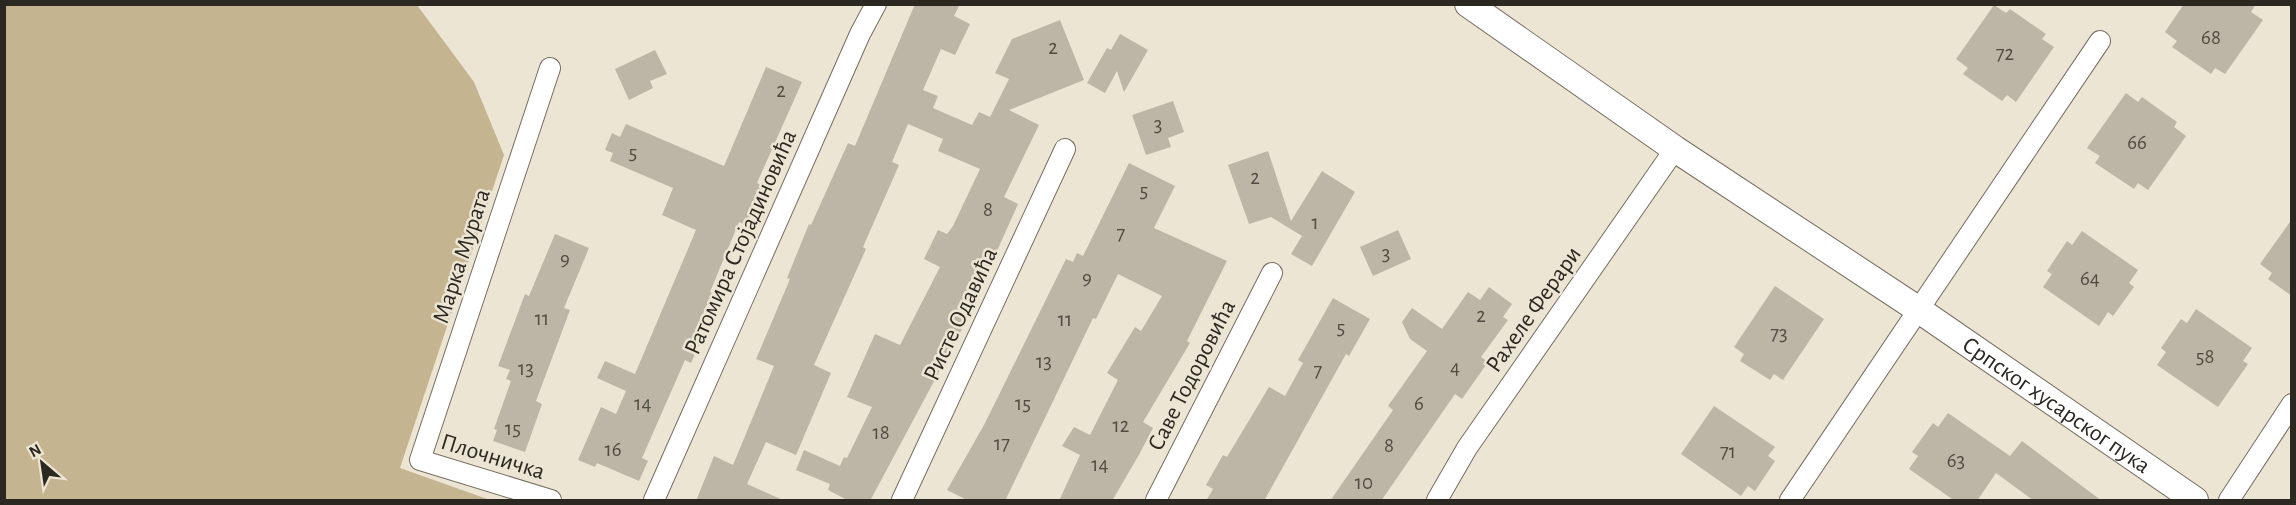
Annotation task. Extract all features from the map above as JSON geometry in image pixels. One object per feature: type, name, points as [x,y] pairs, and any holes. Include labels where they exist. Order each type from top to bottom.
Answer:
[{"type":"street","name":"Ратомира Стојадиновића","points":[[654,501],[860,34],[876,4]]},
{"type":"street","name":"Српског хусарског пука","points":[[1468,4],[1675,149],[1919,310],[2195,501]]},
{"type":"street","points":[[1790,501],[2100,41]]},
{"type":"street","name":"Марка Мурата","points":[[420,460],[550,68]]},
{"type":"street","name":"Ристе Одавића","points":[[902,501],[1065,149]]},
{"type":"street","name":"Рахеле Ферари","points":[[1437,501],[1467,448],[1675,149]]},
{"type":"street","name":"Саве Тодоровића","points":[[1156,501],[1272,273]]},
{"type":"street","points":[[2229,501],[2292,404]]},
{"type":"street","name":"Плочничка","points":[[420,460],[551,501]]},
{"type":"shaded area","points":[[4,5],[417,5],[474,82],[504,155],[400,468],[490,500],[5,500]]},
{"type":"building","points":[[915,4],[960,4],[954,16],[970,24],[955,55],[941,49],[923,90],[938,96],[933,108],[972,125],[979,112],[990,117],[1009,79],[995,73],[1012,39],[1060,20],[1084,80],[1009,110],[1039,125],[1004,197],[1018,204],[963,327],[870,501],[849,501],[828,490],[830,484],[796,470],[804,450],[840,466],[844,457],[847,458],[872,407],[847,397],[875,334],[900,345],[940,267],[924,259],[938,230],[947,234],[953,226],[980,169],[938,151],[943,139],[908,124],[892,162],[899,165],[863,247],[866,249],[814,365],[831,373],[796,455],[766,442],[747,484],[785,501],[696,501],[714,456],[733,465],[774,366],[756,359],[790,279],[787,278],[809,224],[811,225],[848,143],[855,146]]},
{"type":"building","points":[[2184,4],[2256,4],[2251,12],[2263,20],[2225,74],[2215,68],[2211,74],[2172,47],[2177,41],[2165,32]]},
{"type":"building","points":[[1994,5],[2006,13],[2010,9],[2046,34],[2042,39],[2054,47],[2016,102],[2007,95],[2002,101],[1963,74],[1968,68],[1956,59]]},
{"type":"building","points":[[1120,34],[1148,50],[1124,92],[1117,71],[1105,93],[1087,83],[1107,48],[1111,50]]},
{"type":"building","points":[[655,50],[667,74],[650,81],[653,88],[629,100],[615,69]]},
{"type":"building","points":[[766,67],[802,82],[757,183],[763,186],[746,225],[739,222],[710,292],[712,293],[691,342],[699,345],[691,363],[685,360],[642,458],[648,461],[639,481],[597,463],[595,467],[578,460],[601,407],[616,414],[626,391],[597,378],[605,361],[635,374],[696,230],[662,215],[673,188],[610,161],[613,153],[605,150],[612,133],[620,137],[626,124],[724,166]]},
{"type":"building","points":[[2126,93],[2138,102],[2142,97],[2177,122],[2174,127],[2186,136],[2148,190],[2138,183],[2134,189],[2095,163],[2100,156],[2087,148]]},
{"type":"building","points":[[1173,101],[1184,132],[1168,138],[1171,147],[1146,155],[1132,115]]},
{"type":"building","points":[[1268,151],[1291,221],[1322,171],[1355,192],[1312,266],[1291,254],[1302,236],[1271,217],[1249,224],[1228,165]]},
{"type":"building","points":[[1129,163],[1175,186],[1154,228],[1227,261],[1187,341],[1190,343],[1143,422],[1153,428],[1140,453],[1112,501],[1059,501],[1080,455],[1062,446],[1074,427],[1090,435],[1118,380],[1107,373],[1135,327],[1141,331],[1162,296],[1118,274],[1096,319],[1093,318],[1005,501],[969,501],[947,490],[984,425],[1066,259],[1073,262],[1077,253],[1083,256]]},
{"type":"building","points":[[2292,219],[2292,296],[2268,279],[2272,273],[2260,264]]},
{"type":"building","points":[[1398,230],[1411,259],[1373,276],[1360,247]]},
{"type":"building","points":[[2082,231],[2138,270],[2129,283],[2134,287],[2113,316],[2108,312],[2099,326],[2043,287],[2052,274],[2047,271],[2067,241],[2072,245]]},
{"type":"building","points":[[555,234],[589,248],[564,308],[570,310],[536,401],[542,404],[525,452],[493,441],[497,430],[494,429],[511,381],[506,379],[510,370],[498,366],[525,294],[529,296]]},
{"type":"building","points":[[1775,286],[1824,319],[1783,380],[1774,374],[1770,380],[1740,361],[1744,354],[1734,347]]},
{"type":"building","points":[[1489,287],[1512,304],[1503,317],[1508,320],[1481,357],[1488,362],[1462,399],[1455,394],[1381,501],[1330,501],[1393,410],[1388,406],[1427,351],[1410,339],[1402,322],[1412,308],[1442,329],[1468,292],[1480,300]]},
{"type":"building","points":[[1333,298],[1370,319],[1349,356],[1346,354],[1264,501],[1206,501],[1213,489],[1206,485],[1223,455],[1227,457],[1269,387],[1285,396],[1303,363],[1298,360]]},
{"type":"building","points":[[2196,309],[2252,348],[2243,361],[2248,364],[2218,407],[2157,365],[2166,352],[2161,348],[2181,319],[2187,323]]},
{"type":"building","points":[[1714,406],[1775,447],[1768,456],[1775,461],[1755,491],[1748,486],[1741,496],[1681,454]]},
{"type":"building","points":[[1948,413],[2010,456],[2022,441],[2102,501],[2034,501],[1996,473],[1977,501],[1955,501],[1909,469],[1918,456],[1912,452],[1933,423],[1938,427]]}]
